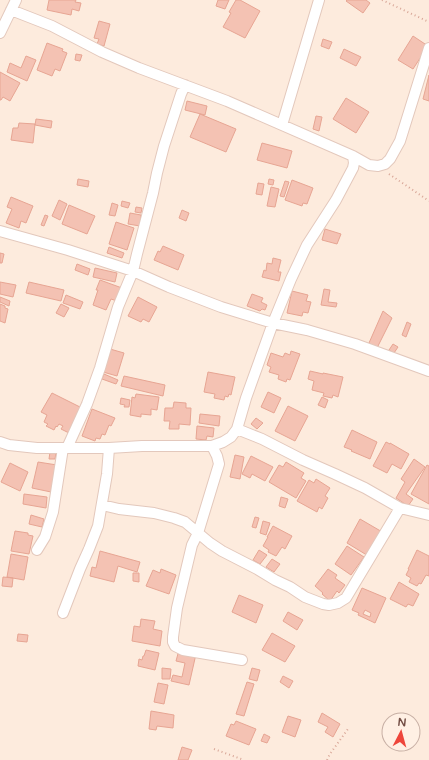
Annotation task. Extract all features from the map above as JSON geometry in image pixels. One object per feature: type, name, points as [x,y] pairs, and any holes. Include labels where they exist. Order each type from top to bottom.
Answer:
[{"type":"street","points":[[0,33],[16,0]]},
{"type":"street","points":[[282,125],[319,0]]},
{"type":"street","points":[[11,10],[52,26],[102,52],[139,68],[227,101],[354,156],[369,165],[378,166],[385,164],[390,159],[400,141],[429,48]]},
{"type":"street","points":[[37,550],[45,537],[53,512],[65,448],[87,404],[100,368],[118,306],[133,271],[164,146],[185,86]]},
{"type":"street","points":[[0,442],[8,445],[37,448],[212,446],[231,437],[237,429],[246,398],[273,323],[291,279],[307,245],[336,200],[353,168],[354,156]]},
{"type":"street","points":[[0,231],[68,250],[133,271],[221,307],[273,323],[307,330],[355,344],[429,372]]},
{"type":"street","points":[[237,429],[262,439],[347,480],[400,508],[429,515]]},
{"type":"street","points":[[212,446],[219,464],[198,533],[192,544],[177,608],[173,642],[175,646],[183,650],[242,660]]},
{"type":"street","points":[[63,613],[98,526],[106,474],[108,448]]},
{"type":"street","points":[[102,505],[119,509],[154,512],[185,522],[222,551],[257,568],[305,597],[328,605],[338,603],[346,598],[400,508]]},
{"type":"path","points":[[382,0],[429,22]]},
{"type":"path","points":[[378,166],[429,201]]},
{"type":"path","points":[[327,760],[348,729]]},
{"type":"path","points":[[214,749],[244,760]]},
{"type":"building","points":[[49,0],[76,0],[75,2],[81,3],[79,11],[72,9],[71,15],[47,10]]},
{"type":"building","points":[[218,0],[229,0],[225,9],[216,6]]},
{"type":"building","points":[[236,0],[240,0],[260,11],[245,38],[223,27]]},
{"type":"building","points":[[366,0],[370,3],[363,13],[346,1]]},
{"type":"building","points":[[99,21],[110,24],[104,46],[97,44],[99,39],[94,38]]},
{"type":"building","points":[[413,36],[428,46],[413,69],[398,60]]},
{"type":"building","points":[[323,39],[332,42],[329,49],[321,46]]},
{"type":"building","points":[[47,43],[63,49],[62,51],[67,53],[60,71],[55,69],[52,76],[37,70]]},
{"type":"building","points":[[344,49],[361,57],[356,66],[340,58]]},
{"type":"building","points":[[76,54],[82,55],[80,61],[75,60]]},
{"type":"building","points":[[26,56],[36,60],[27,81],[7,72],[10,63],[21,68]]},
{"type":"building","points":[[0,72],[20,83],[10,101],[3,97],[0,100]]},
{"type":"building","points":[[429,75],[429,101],[423,99]]},
{"type":"building","points":[[346,98],[369,112],[356,133],[333,119]]},
{"type":"building","points":[[187,101],[207,106],[205,115],[185,110]]},
{"type":"building","points":[[200,114],[236,129],[226,152],[190,137]]},
{"type":"building","points":[[316,116],[322,117],[319,131],[313,129]]},
{"type":"building","points":[[36,119],[52,121],[51,128],[35,125]]},
{"type":"building","points":[[19,123],[35,124],[33,143],[11,140],[13,128],[18,128]]},
{"type":"building","points":[[262,143],[292,151],[287,168],[257,160]]},
{"type":"building","points":[[78,179],[89,181],[88,187],[77,185]]},
{"type":"building","points":[[269,179],[274,180],[273,185],[268,184]]},
{"type":"building","points":[[292,180],[313,188],[307,204],[303,203],[302,206],[285,200]]},
{"type":"building","points":[[285,181],[289,182],[284,197],[280,196]]},
{"type":"building","points":[[258,183],[264,184],[262,195],[256,194]]},
{"type":"building","points":[[271,187],[279,189],[275,207],[267,206]]},
{"type":"building","points":[[11,197],[33,206],[26,223],[21,221],[19,228],[6,223],[12,209],[7,207]]},
{"type":"building","points":[[59,200],[67,204],[60,220],[52,216]]},
{"type":"building","points":[[122,201],[130,203],[128,208],[121,206]]},
{"type":"building","points":[[112,203],[118,205],[115,216],[109,215]]},
{"type":"building","points":[[69,205],[95,216],[87,234],[62,224]]},
{"type":"building","points":[[136,207],[142,208],[141,213],[135,212]]},
{"type":"building","points":[[182,210],[189,213],[186,221],[179,218]]},
{"type":"building","points":[[130,213],[141,215],[140,226],[128,224]]},
{"type":"building","points":[[45,215],[48,216],[44,226],[41,225]]},
{"type":"building","points":[[116,222],[134,228],[127,250],[109,244]]},
{"type":"building","points":[[325,229],[341,234],[337,244],[322,240]]},
{"type":"building","points":[[163,246],[184,255],[178,270],[154,260],[158,251],[160,252]]},
{"type":"building","points":[[109,247],[124,253],[122,258],[107,253]]},
{"type":"building","points":[[0,253],[4,254],[2,263],[0,263]]},
{"type":"building","points":[[273,258],[281,260],[278,272],[281,272],[279,281],[262,277],[264,270],[266,271],[267,263],[272,264]]},
{"type":"building","points":[[77,264],[90,269],[88,275],[75,270]]},
{"type":"building","points":[[95,268],[117,273],[115,282],[93,277]]},
{"type":"building","points":[[100,280],[122,288],[117,301],[111,299],[106,310],[93,305]]},
{"type":"building","points":[[0,282],[16,285],[13,297],[0,294]]},
{"type":"building","points":[[29,282],[64,290],[61,301],[26,293]]},
{"type":"building","points":[[324,289],[330,290],[328,302],[337,303],[336,307],[321,305]]},
{"type":"building","points":[[292,291],[308,295],[306,301],[311,302],[308,313],[303,312],[302,316],[287,313]]},
{"type":"building","points":[[252,294],[263,298],[261,302],[267,305],[265,310],[262,309],[260,311],[247,306]]},
{"type":"building","points":[[66,295],[83,302],[80,309],[63,303]]},
{"type":"building","points":[[0,297],[10,301],[9,306],[0,302]]},
{"type":"building","points":[[138,297],[157,307],[149,322],[143,319],[141,322],[128,316]]},
{"type":"building","points":[[0,304],[8,309],[5,323],[0,321]]},
{"type":"building","points":[[61,304],[69,308],[64,317],[56,313]]},
{"type":"building","points":[[383,311],[392,318],[377,348],[369,343]]},
{"type":"building","points":[[407,322],[411,324],[406,337],[402,335]]},
{"type":"building","points":[[393,344],[398,347],[394,353],[389,350]]},
{"type":"building","points":[[110,349],[124,353],[117,376],[103,372]]},
{"type":"building","points":[[291,351],[300,354],[290,380],[287,379],[286,382],[278,379],[279,375],[269,372],[271,367],[267,365],[271,353],[283,357],[285,353],[290,355]]},
{"type":"building","points":[[310,371],[343,377],[338,397],[333,395],[332,398],[323,396],[324,393],[312,390],[314,381],[308,379]]},
{"type":"building","points":[[208,372],[235,377],[231,395],[229,394],[228,397],[225,396],[224,400],[214,398],[215,394],[204,392]]},
{"type":"building","points":[[104,374],[118,380],[116,384],[102,379]]},
{"type":"building","points":[[124,376],[165,385],[163,396],[121,386]]},
{"type":"building","points":[[268,392],[281,398],[274,413],[261,407]]},
{"type":"building","points":[[52,393],[82,408],[69,433],[61,429],[63,426],[59,424],[54,430],[46,426],[48,424],[44,422],[47,415],[41,412]]},
{"type":"building","points":[[136,394],[159,397],[157,410],[151,409],[151,415],[141,414],[141,417],[130,415],[132,397],[135,398]]},
{"type":"building","points":[[322,397],[328,400],[325,408],[318,405]]},
{"type":"building","points":[[121,398],[130,400],[129,407],[124,407],[125,405],[120,404]]},
{"type":"building","points":[[174,402],[186,403],[186,408],[191,408],[190,425],[179,424],[179,429],[169,429],[170,421],[164,421],[165,408],[173,408]]},
{"type":"building","points":[[288,406],[308,416],[295,441],[275,431]]},
{"type":"building","points":[[92,409],[115,418],[111,426],[109,425],[105,435],[102,434],[100,439],[96,438],[95,441],[82,436]]},
{"type":"building","points":[[200,414],[220,416],[219,426],[199,423]]},
{"type":"building","points":[[256,418],[263,423],[257,429],[251,424]]},
{"type":"building","points":[[197,426],[214,428],[213,437],[207,436],[206,440],[196,439]]},
{"type":"building","points":[[352,430],[377,442],[370,459],[344,447]]},
{"type":"building","points":[[386,442],[409,454],[401,469],[392,464],[387,473],[373,466]]},
{"type":"building","points":[[50,452],[56,453],[55,459],[49,459]]},
{"type":"building","points":[[235,455],[244,457],[240,479],[230,477]]},
{"type":"building","points":[[251,456],[273,467],[265,481],[252,474],[250,478],[242,474]]},
{"type":"building","points":[[414,459],[425,467],[406,494],[413,499],[408,506],[396,498],[405,482],[401,479]]},
{"type":"building","points":[[38,462],[57,465],[51,492],[32,488]]},
{"type":"building","points":[[286,462],[304,473],[301,478],[306,481],[296,498],[269,482],[279,465],[283,467]]},
{"type":"building","points":[[10,463],[28,472],[20,491],[1,482]]},
{"type":"building","points":[[427,465],[429,466],[429,504],[411,494]]},
{"type":"building","points":[[316,479],[330,488],[325,496],[328,498],[322,509],[319,507],[317,512],[297,501],[309,480],[314,483]]},
{"type":"building","points":[[24,494],[47,497],[46,508],[23,504]]},
{"type":"building","points":[[281,497],[288,499],[285,508],[279,506]]},
{"type":"building","points":[[31,515],[44,519],[42,527],[29,524]]},
{"type":"building","points":[[255,517],[259,518],[256,528],[252,527]]},
{"type":"building","points":[[360,519],[384,533],[370,557],[347,543]]},
{"type":"building","points":[[263,521],[270,523],[266,535],[260,533]]},
{"type":"building","points":[[273,526],[292,536],[285,549],[282,547],[276,556],[268,552],[269,550],[263,546]]},
{"type":"building","points":[[15,531],[28,533],[28,535],[33,536],[29,554],[11,551]]},
{"type":"building","points":[[347,546],[364,557],[351,575],[335,564]]},
{"type":"building","points":[[259,550],[267,555],[260,564],[253,560]]},
{"type":"building","points":[[417,550],[429,556],[429,576],[426,575],[421,584],[419,583],[417,586],[409,582],[411,578],[406,575]]},
{"type":"building","points":[[100,551],[140,562],[137,572],[118,566],[114,582],[90,576],[92,567],[96,568]]},
{"type":"building","points":[[11,554],[28,557],[24,580],[7,577]]},
{"type":"building","points":[[272,559],[280,564],[274,572],[266,567]]},
{"type":"building","points":[[161,569],[176,575],[169,594],[146,586],[153,570],[160,573]]},
{"type":"building","points":[[328,569],[337,575],[335,578],[345,585],[339,593],[337,591],[330,601],[315,586]]},
{"type":"building","points":[[133,573],[139,573],[139,582],[133,581]]},
{"type":"building","points":[[3,577],[13,578],[12,587],[2,586]]},
{"type":"building","points":[[399,582],[419,594],[413,606],[408,604],[406,607],[390,599]]},
{"type":"building","points":[[362,588],[386,598],[375,623],[358,615],[359,613],[352,610]],"holes":[[[365,610],[371,613],[370,617],[363,614]]]},
{"type":"building","points":[[239,595],[263,605],[256,623],[232,612]]},
{"type":"building","points":[[288,612],[303,620],[297,630],[283,621]]},
{"type":"building","points":[[141,619],[155,621],[153,629],[162,631],[160,646],[132,641],[134,626],[140,627]]},
{"type":"building","points":[[272,633],[295,646],[285,662],[262,650]]},
{"type":"building","points":[[18,634],[28,635],[27,642],[17,641]]},
{"type":"building","points":[[146,650],[159,653],[155,670],[138,666],[139,659],[142,660]]},
{"type":"building","points":[[179,650],[196,654],[189,685],[171,681],[173,675],[182,677],[185,663],[176,661]]},
{"type":"building","points":[[162,668],[171,669],[170,679],[162,679]]},
{"type":"building","points":[[252,668],[260,670],[257,681],[249,679]]},
{"type":"building","points":[[283,676],[293,681],[289,688],[280,682]]},
{"type":"building","points":[[247,682],[254,684],[244,716],[236,714]]},
{"type":"building","points":[[158,683],[168,685],[164,704],[154,702]]},
{"type":"building","points":[[151,711],[174,715],[173,728],[157,726],[156,730],[149,729]]},
{"type":"building","points":[[322,713],[340,724],[333,737],[325,732],[328,727],[318,722]]},
{"type":"building","points":[[288,716],[301,720],[295,737],[282,732]]},
{"type":"building","points":[[236,721],[256,729],[249,745],[226,736],[231,724],[234,725]]},
{"type":"building","points":[[264,734],[270,737],[267,743],[261,741]]},
{"type":"building","points":[[182,747],[192,750],[188,760],[178,760]]}]
